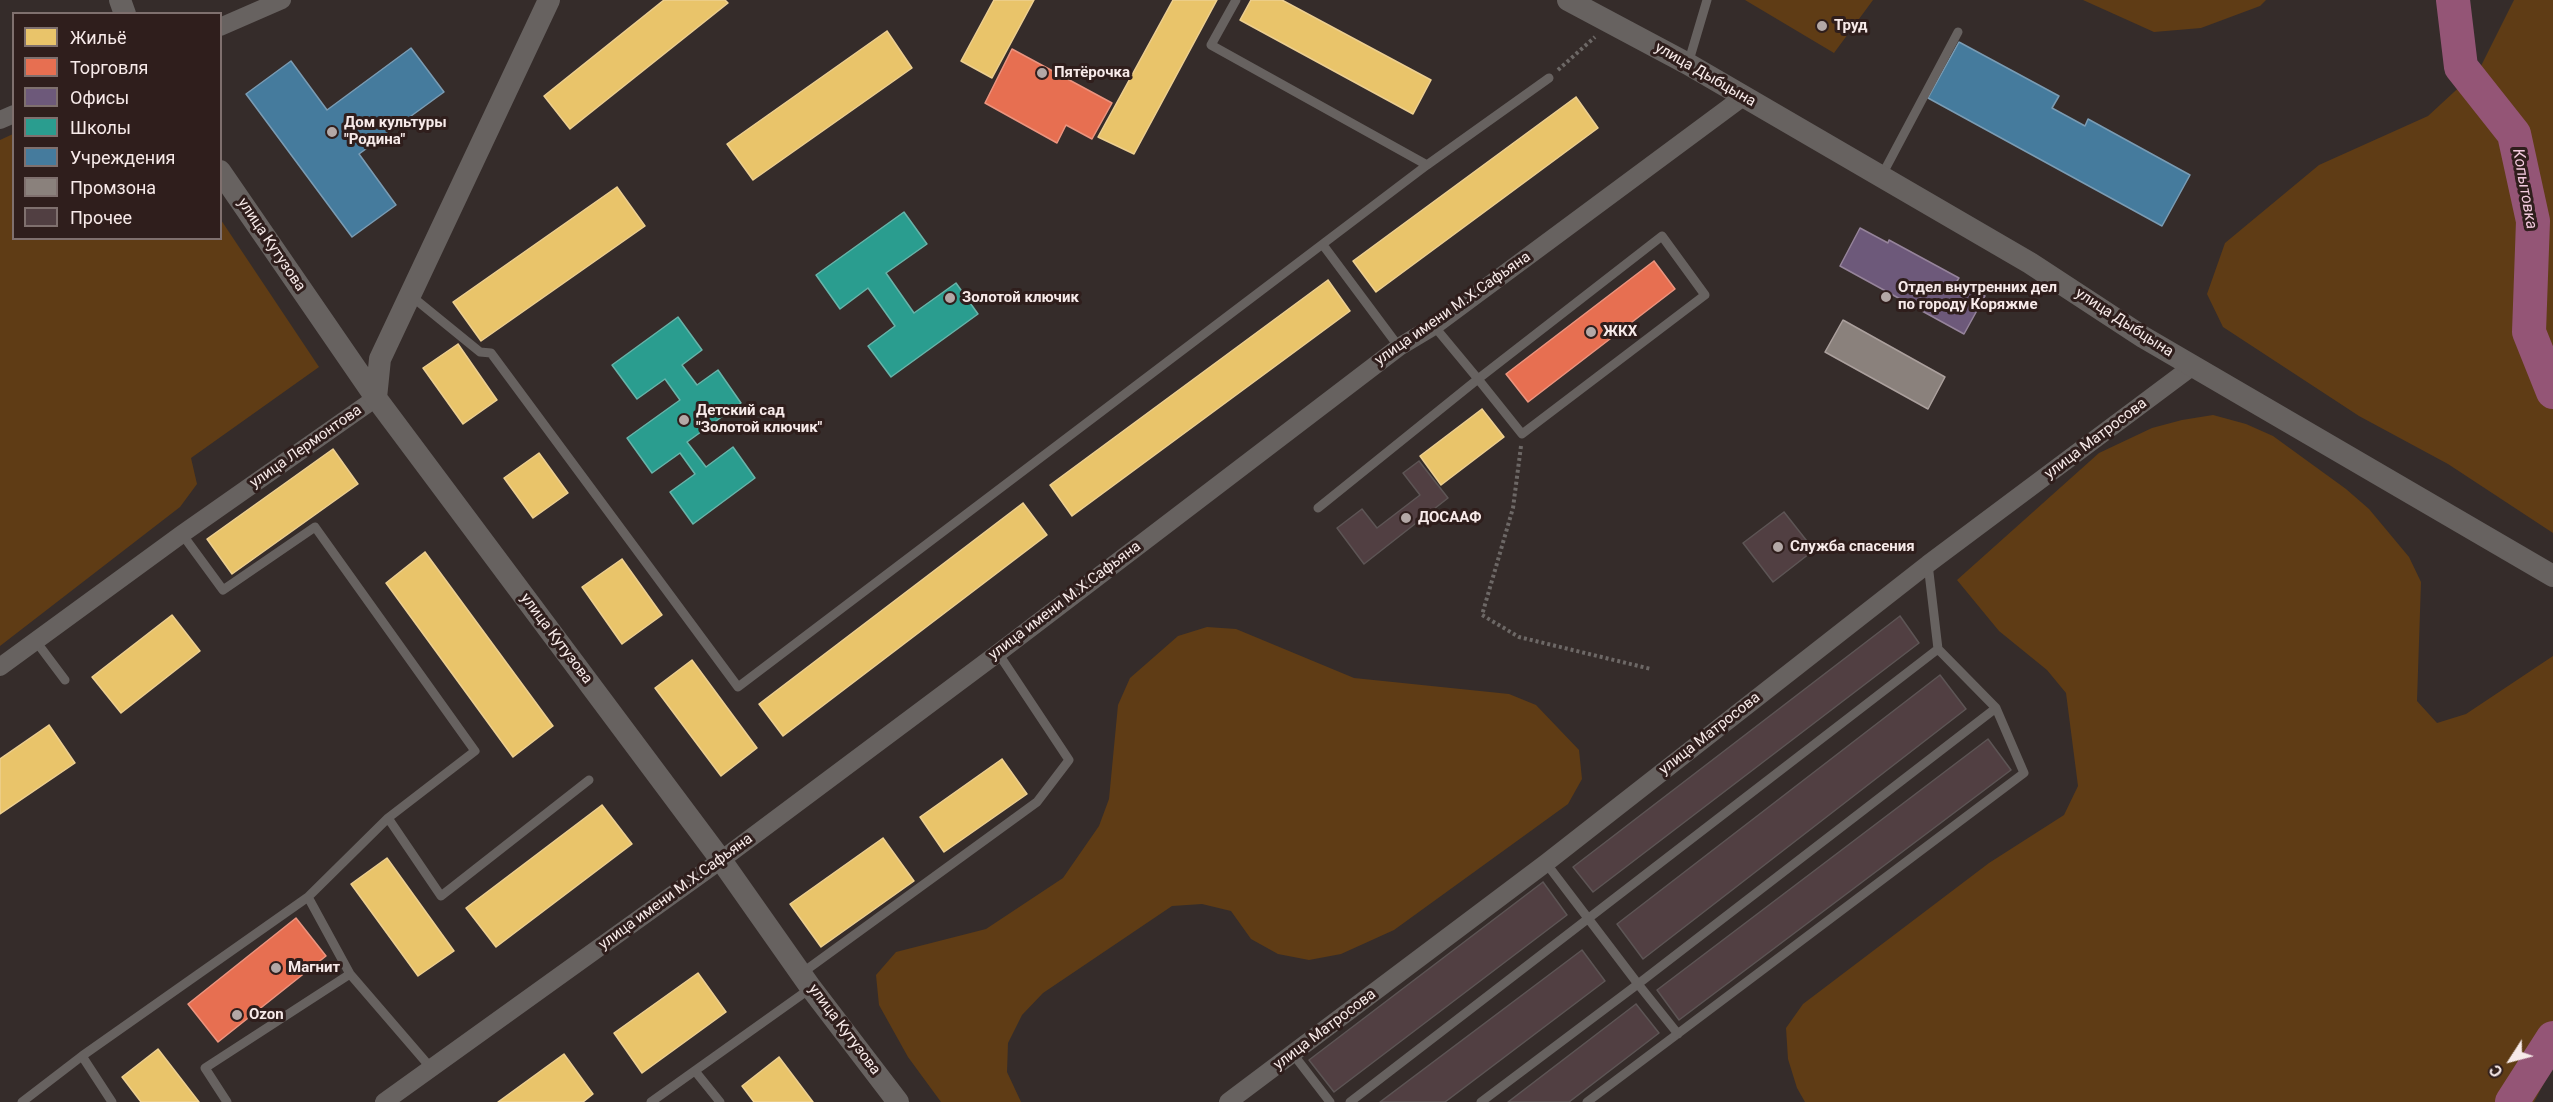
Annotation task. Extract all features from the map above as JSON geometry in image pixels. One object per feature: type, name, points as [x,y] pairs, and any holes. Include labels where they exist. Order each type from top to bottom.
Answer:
[{"type":"street","points":[[222,26],[282,0]]},
{"type":"street","name":"улица Лермонтова","points":[[0,667],[182,534],[376,398],[380,359],[549,0]]},
{"type":"street","name":"улица Дыбцына","points":[[1568,0],[1688,64],[2030,263],[2143,337],[2553,576]]},
{"type":"street","name":"улица имени М.Х.Сафьяна","points":[[384,1102],[721,861],[1399,347],[1434,326],[1743,97]]},
{"type":"street","name":"улица Кутузова","points":[[222,174],[376,398],[898,1102]]},
{"type":"street","name":"улица Матросова","points":[[1228,1102],[1546,863],[1928,564],[2193,366]]},
{"type":"lane","points":[[1236,0],[1212,45],[1427,165]]},
{"type":"lane","points":[[1688,64],[1707,0]]},
{"type":"lane","points":[[1881,177],[1958,32]]},
{"type":"lane","points":[[410,295],[480,352],[491,354],[738,687],[1427,165],[1549,78]]},
{"type":"lane","points":[[1318,508],[1478,379],[1662,236],[1705,295],[1522,434],[1478,379],[1434,326]]},
{"type":"lane","points":[[1323,245],[1399,347]]},
{"type":"lane","points":[[22,1102],[82,1056],[308,897],[388,818],[475,751],[315,527],[223,590],[182,534]]},
{"type":"lane","points":[[1587,1102],[2024,773],[1996,708],[1938,649],[1928,564]]},
{"type":"lane","points":[[36,640],[65,680]]},
{"type":"lane","points":[[1350,1102],[1938,649]]},
{"type":"lane","points":[[651,1102],[695,1071],[806,980],[1037,802],[1069,760],[998,653]]},
{"type":"lane","points":[[1481,1102],[1996,708]]},
{"type":"lane","points":[[388,818],[441,896],[589,780]]},
{"type":"lane","points":[[1546,863],[1678,1034]]},
{"type":"lane","points":[[308,897],[350,974],[431,1068]]},
{"type":"lane","points":[[227,1102],[205,1068],[350,974]]},
{"type":"lane","points":[[1293,1054],[1330,1102]]},
{"type":"lane","points":[[82,1056],[112,1102]]},
{"type":"lane","points":[[695,1071],[720,1102]]},
{"type":"path","points":[[1549,78],[1612,23]]},
{"type":"path","points":[[1522,434],[1513,508],[1482,615],[1519,637],[1651,669]]},
{"type":"shaded area","name":"Труд","points":[[1745,0],[1873,0],[1834,53]]},
{"type":"shaded area","points":[[2083,0],[2266,0],[2260,6],[2201,28],[2154,32]]},
{"type":"shaded area","points":[[2514,0],[2553,0],[2553,533],[2448,464],[2359,416],[2223,327],[2207,294],[2225,243],[2319,165],[2428,116],[2480,68]]},
{"type":"shaded area","points":[[12,134],[12,240],[222,240],[222,222],[319,367],[191,458],[197,484],[180,507],[0,646],[0,140]]},
{"type":"shaded area","points":[[2213,415],[2246,424],[2273,436],[2346,489],[2369,509],[2409,557],[2421,582],[2417,701],[2437,723],[2466,714],[2553,656],[2553,1066],[2534,1102],[1805,1102],[1797,1088],[1788,1059],[1786,1028],[1803,1004],[1989,863],[2064,815],[2078,786],[2066,693],[2047,670],[1999,631],[1957,580],[2099,453],[2152,428]]},
{"type":"shaded area","points":[[1207,627],[1236,629],[1354,678],[1509,694],[1536,705],[1579,750],[1582,779],[1568,804],[1394,930],[1341,954],[1309,960],[1278,954],[1251,939],[1231,911],[1202,904],[1172,906],[1043,993],[1022,1015],[1008,1043],[1007,1072],[1021,1102],[941,1102],[908,1057],[879,1005],[876,975],[896,952],[986,929],[1063,878],[1099,826],[1109,799],[1118,705],[1130,678],[1178,636]]},
{"type":"building: Жильё","points":[[664,0],[725,0],[728,3],[570,129],[544,96]]},
{"type":"building: Жильё","points":[[994,0],[1034,0],[992,78],[961,61]]},
{"type":"building: Жильё","points":[[1173,0],[1217,0],[1134,154],[1098,137]]},
{"type":"building: Жильё","points":[[1251,0],[1282,0],[1431,80],[1413,114],[1240,20]]},
{"type":"building: Жильё","points":[[887,31],[912,68],[753,180],[727,144]]},
{"type":"building: Жильё","points":[[1576,97],[1598,128],[1376,292],[1353,261]]},
{"type":"building: Жильё","points":[[617,187],[645,226],[481,341],[453,302]]},
{"type":"building: Жильё","points":[[1328,280],[1350,311],[1072,516],[1050,485]]},
{"type":"building: Жильё","points":[[458,344],[497,400],[463,424],[423,368]]},
{"type":"building: Жильё","points":[[1482,409],[1504,437],[1441,485],[1420,456]]},
{"type":"building: Жильё","points":[[333,449],[358,484],[232,574],[207,539]]},
{"type":"building: Жильё","points":[[539,453],[568,493],[533,518],[504,478]]},
{"type":"building: Жильё","points":[[1023,503],[1047,535],[783,736],[759,704]]},
{"type":"building: Жильё","points":[[425,552],[553,726],[513,757],[386,583]]},
{"type":"building: Жильё","points":[[622,559],[662,615],[622,644],[582,587]]},
{"type":"building: Жильё","points":[[172,615],[200,651],[121,713],[92,677]]},
{"type":"building: Жильё","points":[[692,660],[757,748],[721,776],[655,688]]},
{"type":"building: Жильё","points":[[49,725],[75,763],[0,814],[0,759]]},
{"type":"building: Жильё","points":[[1002,759],[1027,794],[944,852],[920,817]]},
{"type":"building: Жильё","points":[[602,805],[632,844],[496,947],[466,908]]},
{"type":"building: Жильё","points":[[883,838],[914,881],[821,947],[790,904]]},
{"type":"building: Жильё","points":[[387,858],[454,951],[418,976],[351,884]]},
{"type":"building: Жильё","points":[[698,973],[726,1012],[642,1073],[614,1033]]},
{"type":"building: Жильё","points":[[158,1049],[199,1102],[141,1102],[122,1077]]},
{"type":"building: Жильё","points":[[564,1054],[593,1094],[583,1102],[498,1102]]},
{"type":"building: Жильё","points":[[779,1057],[813,1102],[754,1102],[742,1086]]},
{"type":"building: Торговля","points":[[1012,49],[1112,103],[1092,139],[1066,125],[1057,143],[985,103]]},
{"type":"building: Торговля","name":"ЖКХ","points":[[1654,261],[1675,289],[1528,402],[1506,374]]},
{"type":"building: Торговля","points":[[296,918],[326,956],[218,1042],[188,1004]]},
{"type":"building: Офисы","points":[[1860,228],[1888,243],[1889,240],[1959,278],[1957,281],[1985,296],[1964,334],[1840,266]]},
{"type":"building: Школы","name":"Золотой ключик","points":[[904,212],[927,244],[886,273],[914,313],[956,283],[978,314],[891,377],[868,346],[895,326],[868,288],[840,309],[816,275]]},
{"type":"building: Школы","name":"Детский сад \"Золотой ключик\"","points":[[678,317],[702,350],[682,365],[697,385],[718,370],[741,403],[687,442],[706,467],[733,447],[755,478],[693,524],[670,492],[695,474],[680,453],[652,473],[627,438],[680,400],[665,379],[637,399],[612,365]]},
{"type":"building: Учреждения","points":[[1959,42],[2059,96],[2052,108],[2085,126],[2088,119],[2190,175],[2162,226],[1928,98]]},
{"type":"building: Учреждения","name":"Дом культуры \"Родина\"","points":[[411,48],[444,92],[359,154],[396,205],[352,237],[246,94],[291,61],[327,110]]},
{"type":"building: Промзона","points":[[1843,320],[1945,377],[1928,409],[1825,352]]},
{"type":"building: Прочее","name":"ДОСААФ","points":[[1419,461],[1448,498],[1364,564],[1337,528],[1362,509],[1377,528],[1420,495],[1403,473]]},
{"type":"building: Прочее","name":"Служба спасения","points":[[1784,512],[1814,550],[1773,582],[1743,543]]},
{"type":"building: Прочее","points":[[1900,616],[1919,643],[1593,892],[1573,867]]},
{"type":"building: Прочее","points":[[1940,675],[1966,709],[1643,959],[1617,924]]},
{"type":"building: Прочее","points":[[1988,739],[2011,770],[1679,1020],[1657,990]]},
{"type":"building: Прочее","points":[[1543,882],[1567,915],[1334,1092],[1309,1060]]},
{"type":"building: Прочее","points":[[1582,950],[1605,981],[1445,1102],[1380,1102]]},
{"type":"building: Прочее","points":[[1636,1004],[1659,1033],[1569,1102],[1508,1102]]},
{"type":"waterway","name":"Копытовка","points":[[2453,0],[2461,67],[2514,134],[2533,221],[2529,332],[2553,392]]},
{"type":"waterway","name":"Копытовка","points":[[2512,1102],[2553,1038]]},
{"type":"place","name":"Труд","points":[[1822,26]]},
{"type":"place","name":"Пятёрочка","points":[[1042,73]]},
{"type":"place","name":"Дом культуры \"Родина\"","points":[[332,132]]},
{"type":"place","name":"Отдел внутренних дел по городу Коряжме","points":[[1886,297]]},
{"type":"place","name":"Золотой ключик","points":[[950,298]]},
{"type":"place","name":"ЖКХ","points":[[1591,332]]},
{"type":"place","name":"Детский сад \"Золотой ключик\"","points":[[684,420]]},
{"type":"place","name":"ДОСААФ","points":[[1406,518]]},
{"type":"place","name":"Служба спасения","points":[[1778,547]]},
{"type":"place","name":"Магнит","points":[[276,968]]},
{"type":"place","name":"Ozon","points":[[237,1015]]}]
